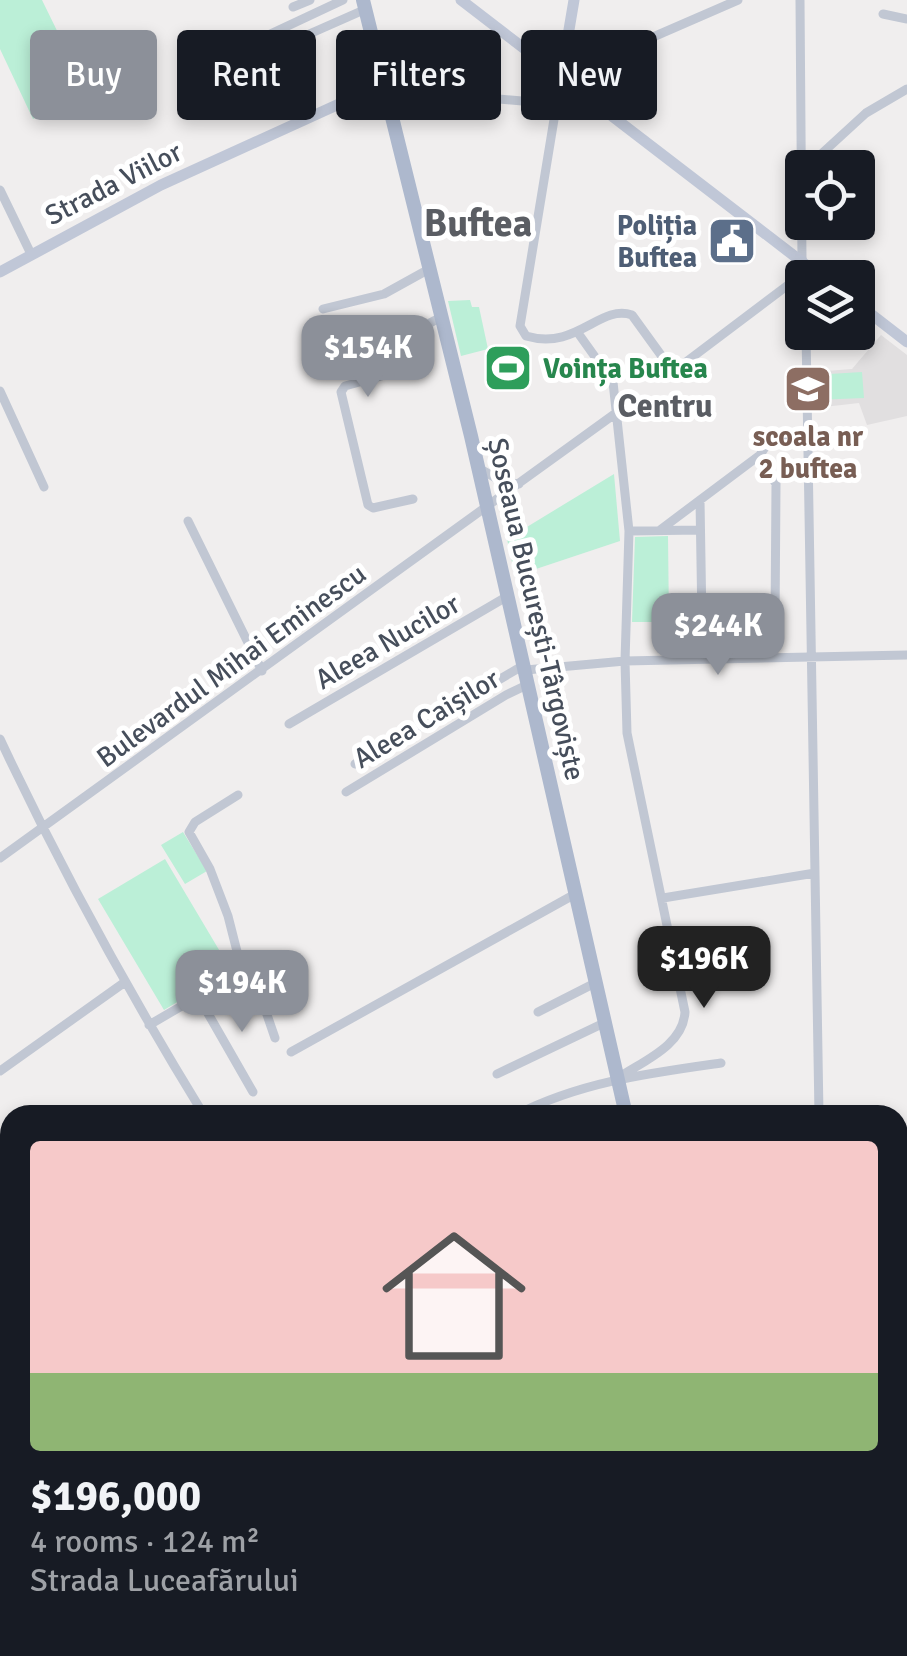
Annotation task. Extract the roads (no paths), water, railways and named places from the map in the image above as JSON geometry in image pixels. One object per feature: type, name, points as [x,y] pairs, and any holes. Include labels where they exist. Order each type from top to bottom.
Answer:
[{"type":"main road","points":[[461,0],[521,46]]},
{"type":"main road","points":[[569,30],[574,0]]},
{"type":"main road","name":"Șoseaua București-Târgoviște","points":[[364,4],[371,30]]},
{"type":"main road","name":"Strada Viilor","points":[[0,272],[187,172],[336,105]]},
{"type":"main road","name":"Șoseaua București-Târgoviște","points":[[395,120],[479,468],[624,1105]]},
{"type":"main road","points":[[617,120],[801,260]]},
{"type":"main road","points":[[875,317],[907,342]]},
{"type":"street","points":[[293,7],[310,0]]},
{"type":"street","points":[[278,30],[343,0]]},
{"type":"street","points":[[657,35],[738,0]]},
{"type":"street","points":[[800,0],[803,150]]},
{"type":"street","points":[[310,30],[364,4]]},
{"type":"street","points":[[882,14],[907,19]]},
{"type":"street","points":[[826,150],[866,113],[907,90]]},
{"type":"street","points":[[553,120],[520,326],[526,336],[546,341],[578,333],[608,315],[625,313],[632,316],[670,364],[682,365],[785,292]]},
{"type":"street","points":[[0,190],[32,254]]},
{"type":"street","points":[[323,309],[384,294],[431,268]]},
{"type":"street","points":[[413,499],[374,508],[368,505],[342,392],[346,386],[389,374],[402,338],[442,316]]},
{"type":"street","points":[[578,333],[614,382],[629,531],[627,733],[684,1006],[684,1024],[672,1042],[618,1078]]},
{"type":"street","points":[[806,350],[820,1105]]},
{"type":"street","points":[[0,391],[44,487]]},
{"type":"street","name":"Bulevardul Mihai Eminescu","points":[[0,858],[616,413]]},
{"type":"street","points":[[660,530],[760,455],[769,441],[808,438]]},
{"type":"street","points":[[700,500],[702,622],[773,624],[777,621],[776,484],[760,455]]},
{"type":"street","points":[[479,468],[495,479],[519,484]]},
{"type":"street","points":[[188,521],[262,671]]},
{"type":"street","points":[[629,531],[700,530]]},
{"type":"street","name":"Aleea Nucilor","points":[[288,724],[508,596]]},
{"type":"street","points":[[744,625],[745,657]]},
{"type":"street","points":[[355,764],[526,673],[625,661],[907,655]]},
{"type":"street","name":"Aleea Caișilor","points":[[346,792],[506,695],[526,673]]},
{"type":"street","points":[[0,739],[42,828],[125,982],[198,1105]]},
{"type":"street","points":[[238,795],[196,822],[189,832],[210,869],[228,916],[242,972]]},
{"type":"street","points":[[662,898],[815,873]]},
{"type":"street","points":[[290,1052],[577,893]]},
{"type":"street","points":[[149,1025],[242,972],[252,971],[274,1038]]},
{"type":"street","points":[[0,1071],[125,982]]},
{"type":"street","points":[[538,1012],[597,982]]},
{"type":"street","points":[[198,996],[253,1092]]},
{"type":"street","points":[[497,1074],[606,1022]]},
{"type":"street","points":[[539,1105],[618,1078],[721,1063]]},
{"type":"place","name":"Poliția Buftea","points":[[732,241]]},
{"type":"place","name":"Voința Buftea","points":[[508,368]]},
{"type":"place","name":"scoala nr 2 buftea","points":[[808,389]]},
{"type":"district","name":"Buftea","points":[[478,223]]},
{"type":"district","name":"Centru","points":[[665,406]]}]
